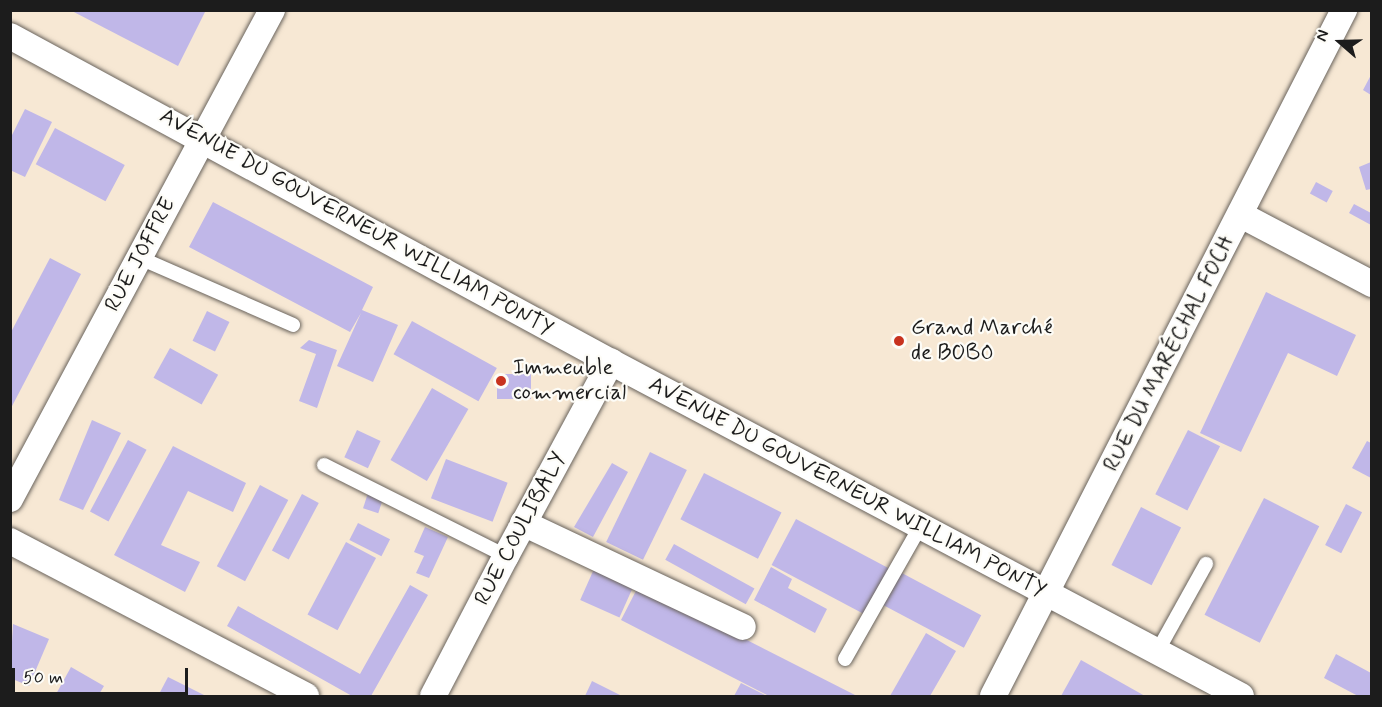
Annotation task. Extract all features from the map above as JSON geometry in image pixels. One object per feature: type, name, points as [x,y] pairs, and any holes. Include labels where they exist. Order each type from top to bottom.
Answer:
[{"type":"street","name":"RUE JOFFRE","points":[[10,499],[272,10]]},
{"type":"street","name":"RUE DU MARÉCHAL FOCH","points":[[993,696],[1047,595],[1344,10]]},
{"type":"street","name":"AVENUE DU GOUVERNEUR WILLIAM PONTY","points":[[10,36],[611,362],[1241,696]]},
{"type":"street","points":[[1241,215],[1371,284]]},
{"type":"street","name":"RUE COULIBALY","points":[[433,696],[523,523],[611,362]]},
{"type":"street","points":[[523,523],[743,627]]},
{"type":"street","points":[[10,541],[306,696]]},
{"type":"lane","points":[[140,258],[293,325]]},
{"type":"lane","points":[[324,465],[506,556]]},
{"type":"lane","points":[[845,659],[920,527]]},
{"type":"lane","points":[[1157,652],[1206,564]]},
{"type":"building","points":[[70,10],[206,10],[178,66]]},
{"type":"building","points":[[1371,75],[1371,95],[1363,90]]},
{"type":"building","points":[[25,109],[52,122],[25,177],[10,170],[10,139]]},
{"type":"building","points":[[55,128],[125,165],[106,201],[36,164]]},
{"type":"building","points":[[1371,162],[1371,189],[1366,190],[1359,167]]},
{"type":"building","points":[[1316,182],[1333,191],[1327,202],[1310,193]]},
{"type":"building","points":[[213,202],[373,287],[362,310],[398,325],[373,382],[337,366],[361,313],[350,332],[189,247]]},
{"type":"building","points":[[1354,204],[1371,213],[1371,225],[1349,213]]},
{"type":"building","points":[[50,258],[81,274],[10,410],[10,334]]},
{"type":"building","points":[[1266,292],[1356,335],[1337,376],[1288,353],[1241,452],[1200,433]]},
{"type":"building","points":[[207,311],[229,322],[215,352],[193,341]]},
{"type":"building","points":[[412,321],[497,368],[478,401],[394,354]]},
{"type":"building","points":[[309,340],[337,350],[317,408],[299,401],[316,354],[300,348]]},
{"type":"building","points":[[170,348],[218,375],[202,404],[154,378]]},
{"type":"building","points":[[497,374],[531,374],[531,399],[497,399]]},
{"type":"building","points":[[432,388],[468,409],[427,481],[390,460]]},
{"type":"building","points":[[92,420],[121,433],[83,510],[59,500]]},
{"type":"building","points":[[357,430],[381,441],[368,468],[344,457]]},
{"type":"building","points":[[1188,430],[1220,446],[1187,510],[1155,494]]},
{"type":"building","points":[[128,440],[147,450],[109,521],[90,512]]},
{"type":"building","points":[[1367,441],[1371,443],[1371,478],[1352,468]]},
{"type":"building","points":[[173,446],[246,483],[233,512],[188,491],[161,545],[200,562],[185,592],[114,555]]},
{"type":"building","points":[[650,452],[687,470],[643,560],[606,542]]},
{"type":"building","points":[[446,459],[508,483],[493,522],[431,498]]},
{"type":"building","points":[[612,463],[628,472],[593,537],[574,527]]},
{"type":"building","points":[[704,473],[782,512],[758,559],[680,519]]},
{"type":"building","points":[[260,485],[288,500],[245,581],[217,566]]},
{"type":"building","points":[[368,493],[383,498],[378,513],[363,508]]},
{"type":"building","points":[[302,494],[319,503],[289,559],[272,551]]},
{"type":"building","points":[[1264,498],[1319,526],[1260,643],[1205,615]]},
{"type":"building","points":[[1346,504],[1362,512],[1341,553],[1325,545]]},
{"type":"building","points":[[1141,507],[1181,527],[1152,585],[1111,565]]},
{"type":"building","points":[[796,519],[889,568],[864,614],[772,565]]},
{"type":"building","points":[[358,523],[390,539],[381,556],[349,540]]},
{"type":"building","points":[[425,527],[448,537],[429,578],[416,573],[424,556],[414,552]]},
{"type":"building","points":[[346,542],[376,558],[338,630],[308,614]]},
{"type":"building","points":[[674,544],[754,589],[746,604],[665,560]]},
{"type":"building","points":[[771,567],[792,579],[788,588],[827,609],[815,633],[754,600]]},
{"type":"building","points":[[594,569],[633,586],[619,618],[580,600]]},
{"type":"building","points":[[900,572],[981,615],[964,648],[883,605]]},
{"type":"building","points":[[410,585],[428,595],[371,696],[352,696],[227,626],[238,606],[360,674]]},
{"type":"building","points":[[639,585],[857,696],[769,696],[621,620]]},
{"type":"building","points":[[13,624],[49,639],[29,686],[10,678]]},
{"type":"building","points":[[926,633],[956,651],[930,696],[890,696]]},
{"type":"building","points":[[1336,654],[1371,673],[1371,696],[1358,696],[1324,678]]},
{"type":"building","points":[[1081,660],[1145,696],[1061,696]]},
{"type":"building","points":[[71,667],[104,686],[98,696],[55,696]]},
{"type":"building","points":[[168,677],[206,696],[158,696]]},
{"type":"building","points":[[592,681],[622,696],[585,696]]},
{"type":"building","points":[[741,683],[767,696],[734,696]]},
{"type":"place","name":"Grand Marché de BOBO","points":[[899,341]]},
{"type":"place","name":"Immeuble commercial","points":[[501,381]]}]
